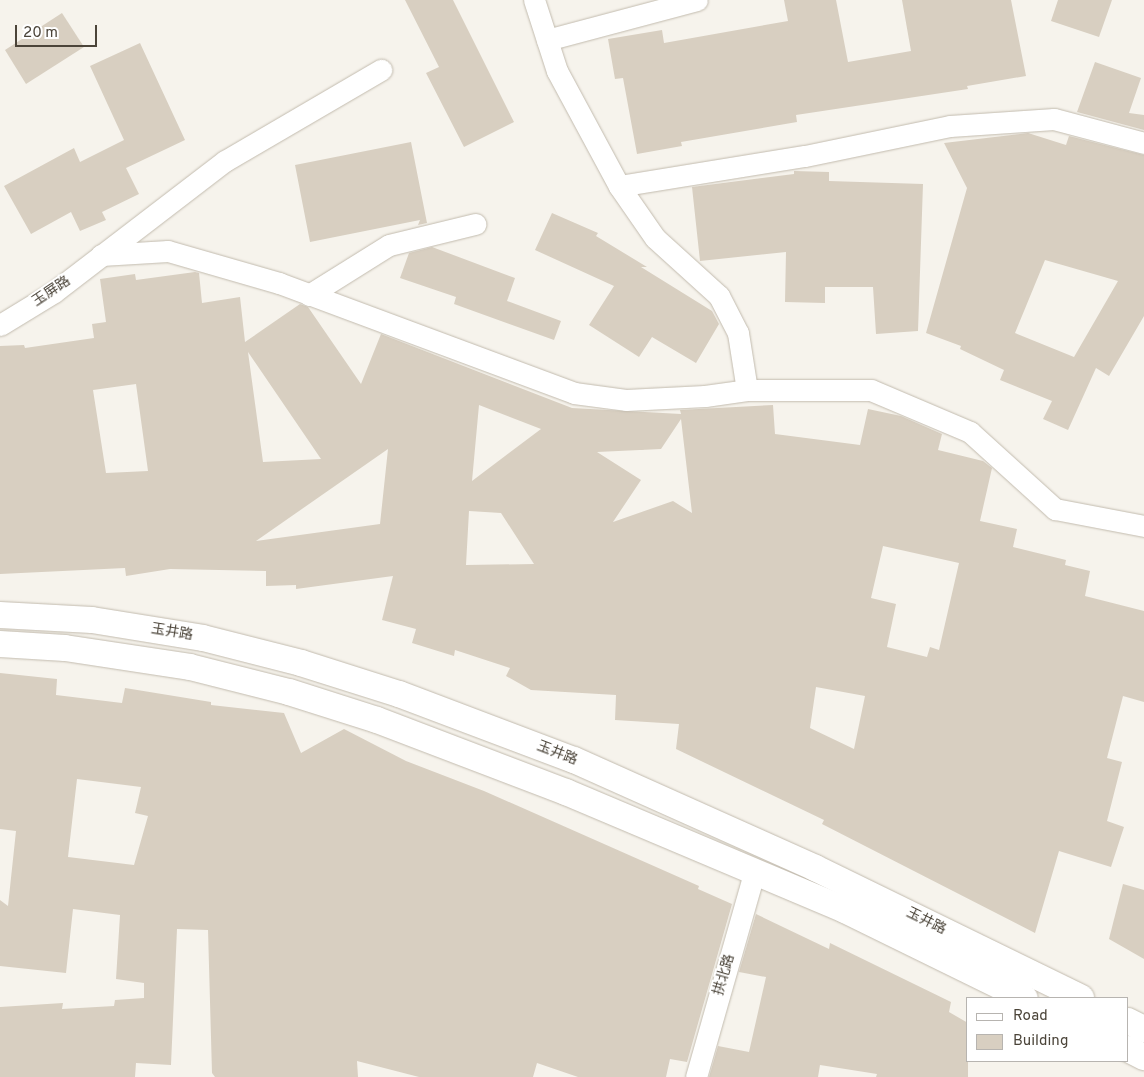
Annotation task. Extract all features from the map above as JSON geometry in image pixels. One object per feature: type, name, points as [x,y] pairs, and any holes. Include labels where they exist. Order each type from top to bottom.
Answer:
[{"type":"street","points":[[534,0],[557,71],[619,186],[655,238],[719,296],[738,333],[747,390]]},
{"type":"street","points":[[546,40],[697,0]]},
{"type":"street","name":"玉屏路","points":[[0,325],[54,292],[225,161],[381,70]]},
{"type":"street","points":[[619,186],[804,156],[950,126],[1054,119],[1144,143]]},
{"type":"street","points":[[309,295],[388,245],[475,224]]},
{"type":"street","points":[[101,255],[168,251],[279,283],[574,393],[626,400],[705,396],[747,390],[871,390],[970,432],[1055,509],[1144,526]]},
{"type":"street","name":"玉井路","points":[[0,615],[92,620],[203,638],[301,663],[399,694],[574,760],[762,844],[1079,997]]},
{"type":"street","name":"玉井路","points":[[0,644],[65,648],[190,667],[289,692],[377,720],[566,792],[754,874],[845,910],[1023,997]]},
{"type":"street","name":"拱北路","points":[[696,1077],[754,874]]},
{"type":"street","points":[[1129,1022],[1144,1029]]},
{"type":"street","points":[[1129,1050],[1144,1057]]},
{"type":"building","points":[[405,0],[453,0],[514,122],[464,147],[426,73],[439,67]]},
{"type":"building","points":[[784,0],[836,0],[848,62],[911,51],[902,0],[1011,0],[1026,76],[967,86],[968,89],[796,115],[797,122],[681,142],[682,146],[637,154],[623,78],[615,79],[608,39],[662,30],[664,43],[788,21]]},
{"type":"building","points":[[1058,0],[1112,0],[1099,37],[1051,21]]},
{"type":"building","points":[[62,13],[84,47],[26,84],[5,50]]},
{"type":"building","points":[[140,43],[185,140],[126,168],[139,194],[102,212],[106,220],[80,231],[71,212],[31,234],[4,186],[74,148],[80,162],[124,140],[90,66]]},
{"type":"building","points":[[1095,62],[1141,78],[1129,113],[1144,115],[1144,130],[1077,112]]},
{"type":"building","points":[[1028,133],[1066,145],[1069,136],[1144,155],[1144,316],[1109,376],[1096,368],[1068,430],[1043,419],[1052,401],[1000,380],[1004,370],[960,349],[961,346],[926,333],[967,188],[944,143]],"holes":[[[1045,260],[1118,281],[1074,357],[1015,333]]]},
{"type":"building","points":[[411,142],[427,223],[418,225],[420,220],[310,242],[295,165]]},
{"type":"building","points":[[794,171],[829,172],[829,181],[923,184],[918,331],[876,334],[873,287],[825,287],[825,303],[785,302],[786,252],[700,261],[692,187],[794,174]]},
{"type":"building","points":[[552,213],[598,233],[596,236],[647,267],[641,267],[712,311],[719,324],[696,363],[652,337],[639,357],[589,325],[614,286],[535,250]]},
{"type":"building","points":[[432,247],[515,278],[507,301],[561,321],[554,340],[454,304],[456,297],[400,278],[409,253]]},
{"type":"building","points":[[199,273],[202,303],[240,297],[245,342],[300,304],[308,307],[361,384],[381,334],[572,408],[681,414],[680,410],[773,405],[775,434],[860,445],[868,409],[901,416],[942,434],[938,450],[983,461],[992,468],[980,521],[1017,529],[1013,547],[1066,560],[1065,565],[1090,571],[1085,596],[1144,611],[1144,702],[1123,696],[1107,758],[1122,762],[1107,821],[1124,827],[1111,867],[1059,851],[1035,933],[822,824],[824,820],[676,749],[679,724],[615,720],[616,695],[531,690],[506,676],[510,668],[455,650],[454,656],[412,643],[416,629],[382,620],[393,576],[296,589],[296,585],[266,586],[266,571],[170,569],[126,576],[125,568],[0,574],[0,346],[24,345],[25,348],[94,338],[92,324],[106,322],[100,279],[135,274],[136,280]],"holes":[[[248,352],[321,459],[263,462]],[[136,384],[148,471],[106,473],[93,390]],[[479,405],[541,429],[472,481]],[[681,419],[692,513],[673,501],[613,522],[641,480],[597,452],[661,449]],[[388,449],[380,524],[256,541]],[[469,511],[501,513],[534,564],[466,565]],[[883,546],[959,563],[939,650],[930,647],[927,657],[887,647],[896,604],[871,598]],[[816,687],[865,696],[854,749],[810,728]]]},
{"type":"building","points":[[0,673],[57,679],[56,695],[122,703],[125,688],[211,702],[211,705],[284,713],[301,753],[344,729],[406,761],[484,791],[699,886],[698,889],[732,904],[687,1062],[670,1059],[666,1077],[578,1077],[537,1063],[533,1077],[419,1077],[357,1061],[358,1077],[215,1077],[212,1073],[208,930],[177,929],[171,1065],[136,1063],[135,1077],[0,1077],[0,1007],[63,1003],[62,1009],[114,1006],[115,1000],[144,998],[144,983],[116,979],[120,915],[73,909],[66,973],[0,966],[0,900],[8,906],[16,831],[0,829]],"holes":[[[77,779],[141,787],[135,813],[148,816],[134,865],[68,857]]]},
{"type":"building","points":[[1123,884],[1144,890],[1144,959],[1109,939]]},
{"type":"building","points":[[756,914],[829,949],[830,943],[951,1002],[949,1012],[966,1022],[968,1077],[876,1077],[877,1074],[820,1065],[818,1077],[709,1077],[718,1046],[749,1052],[766,977],[739,972]]}]
